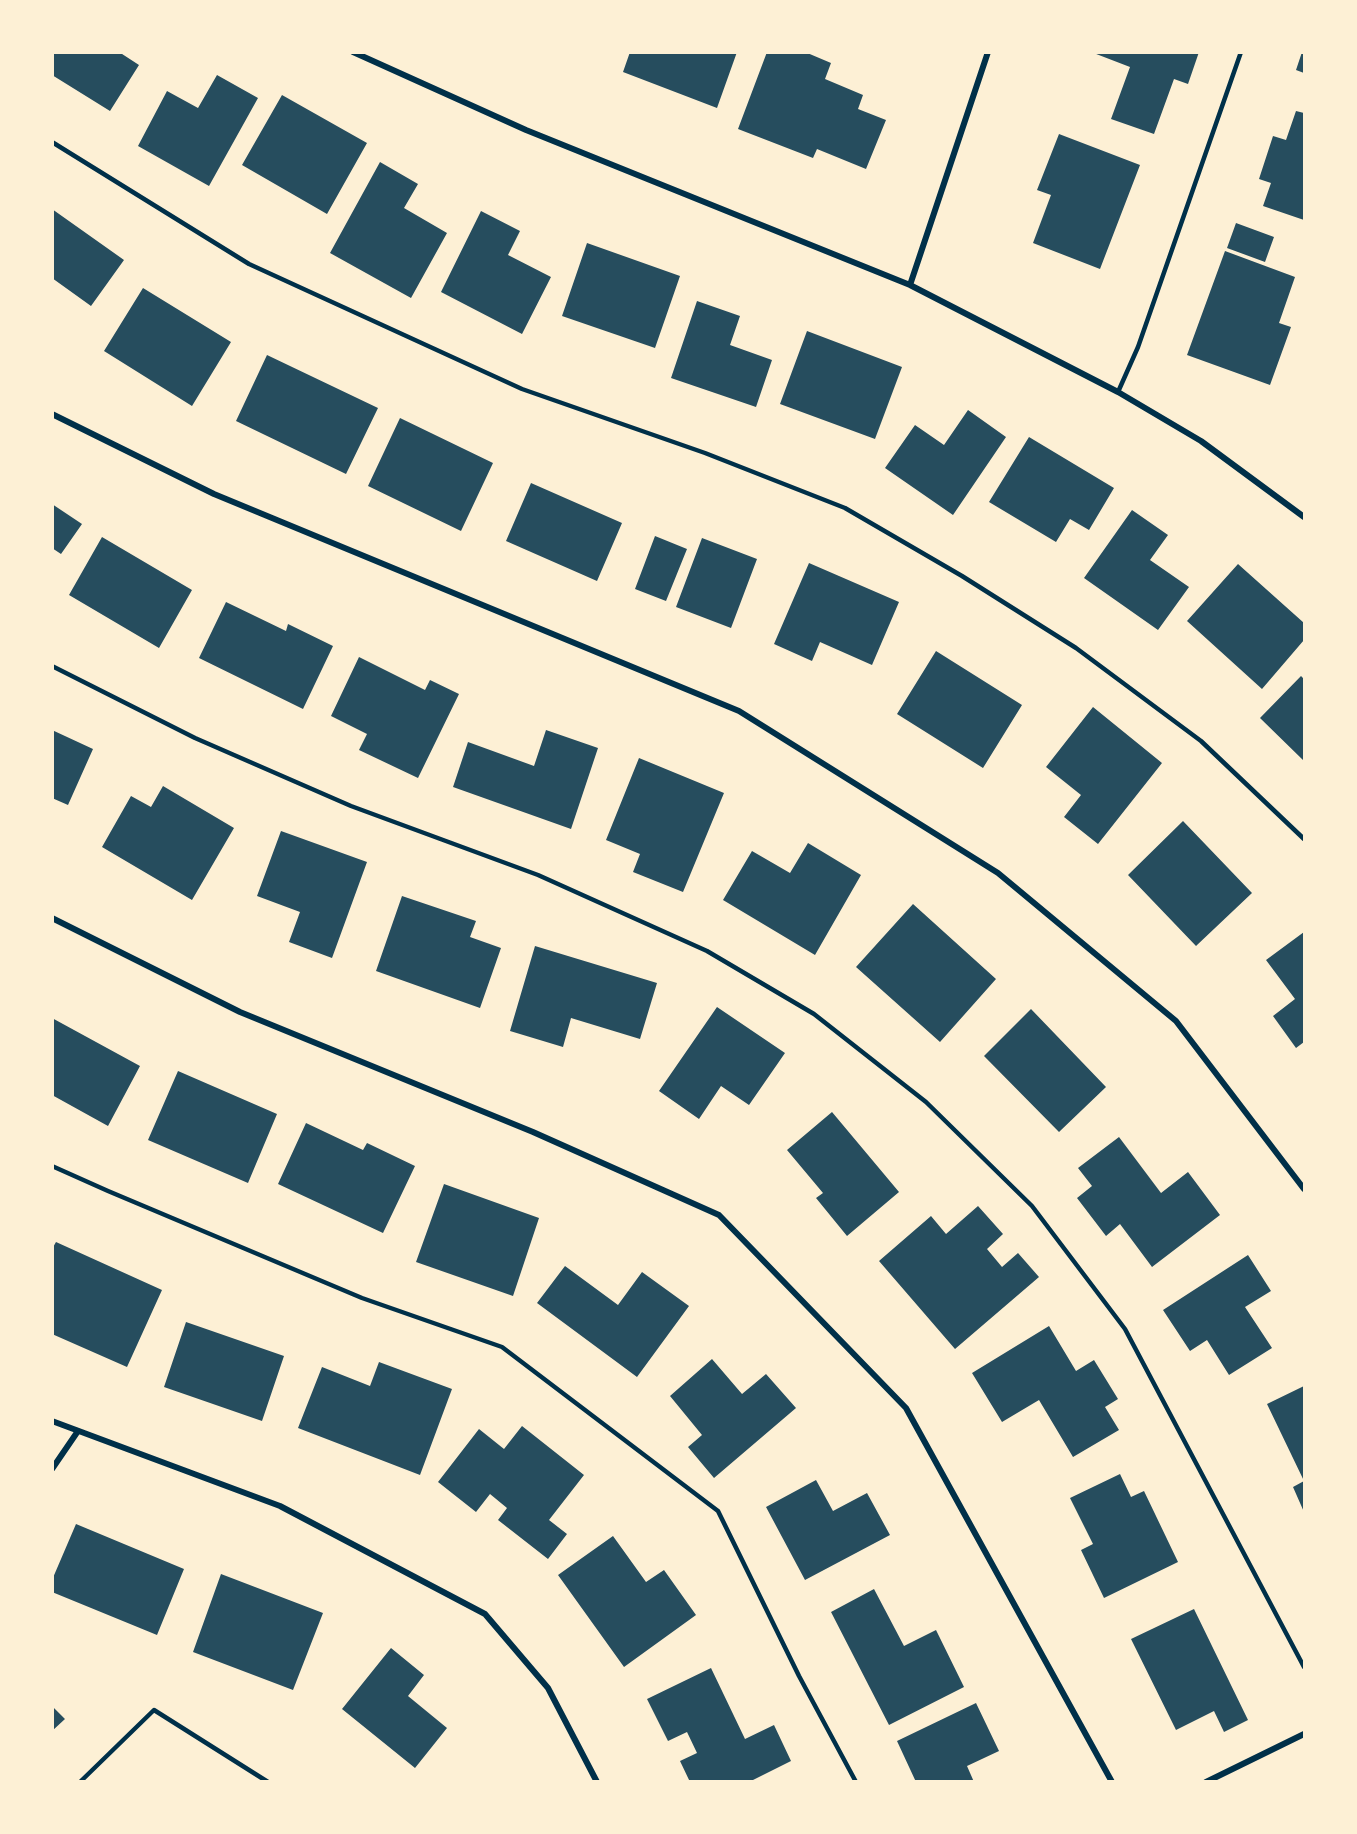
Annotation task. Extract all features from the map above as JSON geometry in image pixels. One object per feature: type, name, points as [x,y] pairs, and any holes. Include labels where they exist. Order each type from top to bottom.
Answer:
[{"type":"street","points":[[353,52],[365,60],[526,130],[910,285],[1118,392],[1201,441],[1305,518]]},
{"type":"street","points":[[910,285],[988,52]]},
{"type":"street","points":[[52,414],[214,494],[739,711],[998,873],[1176,1021],[1305,1190]]},
{"type":"street","points":[[52,918],[240,1012],[533,1132],[719,1215],[906,1408],[1112,1782]]},
{"type":"street","points":[[52,1421],[280,1506],[485,1614],[548,1688],[597,1782]]},
{"type":"street","points":[[52,1469],[78,1431]]},
{"type":"street","points":[[1206,1782],[1305,1734]]},
{"type":"lane","points":[[1118,392],[1138,347],[1241,52]]},
{"type":"lane","points":[[52,142],[249,264],[522,389],[705,453],[845,508],[962,576],[1076,648],[1201,741],[1305,839]]},
{"type":"lane","points":[[52,666],[195,738],[341,802],[538,875],[706,951],[814,1014],[926,1102],[1032,1206],[1125,1329],[1305,1667]]},
{"type":"lane","points":[[52,1166],[362,1298],[502,1347],[718,1511],[799,1676],[856,1782]]},
{"type":"lane","points":[[80,1782],[154,1710],[268,1782]]},
{"type":"building","points":[[52,52],[119,52],[139,65],[110,111],[52,75]]},
{"type":"building","points":[[630,52],[737,52],[717,108],[623,72]]},
{"type":"building","points":[[767,52],[805,52],[831,63],[825,79],[863,95],[858,109],[886,120],[866,169],[817,149],[813,158],[738,129]]},
{"type":"building","points":[[1091,52],[1199,52],[1188,84],[1174,79],[1154,134],[1111,119],[1130,67]]},
{"type":"building","points":[[1302,52],[1304,52],[1304,73],[1296,70]]},
{"type":"building","points":[[217,75],[258,98],[209,186],[138,146],[167,91],[198,108]]},
{"type":"building","points":[[282,95],[367,143],[327,214],[242,165]]},
{"type":"building","points":[[1296,111],[1304,113],[1304,220],[1263,206],[1271,183],[1259,179],[1273,136],[1286,140]]},
{"type":"building","points":[[1059,134],[1140,165],[1100,269],[1033,243],[1051,195],[1037,190]]},
{"type":"building","points":[[380,162],[418,184],[404,208],[447,233],[411,298],[330,253]]},
{"type":"building","points":[[52,209],[124,260],[91,306],[52,278]]},
{"type":"building","points":[[481,211],[520,231],[508,255],[551,277],[522,334],[441,292]]},
{"type":"building","points":[[1236,223],[1274,237],[1265,262],[1227,248]]},
{"type":"building","points":[[587,243],[680,276],[655,348],[562,316]]},
{"type":"building","points":[[1225,251],[1295,277],[1279,323],[1291,327],[1270,385],[1187,355]]},
{"type":"building","points":[[143,288],[231,342],[192,406],[104,351]]},
{"type":"building","points":[[697,301],[740,316],[730,345],[772,360],[756,407],[671,378]]},
{"type":"building","points":[[807,331],[902,367],[875,439],[780,404]]},
{"type":"building","points":[[267,355],[378,408],[346,474],[236,421]]},
{"type":"building","points":[[968,410],[1006,437],[953,515],[885,468],[915,425],[944,445]]},
{"type":"building","points":[[400,418],[493,463],[461,531],[368,486]]},
{"type":"building","points":[[1029,437],[1114,488],[1089,530],[1070,519],[1056,542],[989,502]]},
{"type":"building","points":[[531,483],[622,523],[597,581],[506,541]]},
{"type":"building","points":[[52,504],[82,524],[61,554],[52,548]]},
{"type":"building","points":[[1132,510],[1168,535],[1150,560],[1189,587],[1158,630],[1084,578]]},
{"type":"building","points":[[655,536],[687,549],[666,601],[635,589]]},
{"type":"building","points":[[102,537],[192,590],[159,648],[69,595]]},
{"type":"building","points":[[702,538],[757,559],[731,628],[676,607]]},
{"type":"building","points":[[809,563],[899,602],[872,665],[820,642],[812,661],[774,644]]},
{"type":"building","points":[[1238,564],[1304,623],[1304,640],[1262,689],[1187,621]]},
{"type":"building","points":[[226,602],[286,631],[288,624],[333,646],[303,709],[199,658]]},
{"type":"building","points":[[936,651],[1022,705],[983,768],[897,714]]},
{"type":"building","points":[[359,657],[425,690],[430,680],[459,694],[418,778],[359,750],[367,734],[331,716]]},
{"type":"building","points":[[1301,676],[1304,679],[1304,761],[1260,718]]},
{"type":"building","points":[[1093,707],[1162,763],[1098,844],[1064,817],[1081,795],[1046,767]]},
{"type":"building","points":[[52,730],[93,749],[68,805],[52,798]]},
{"type":"building","points":[[546,730],[598,748],[571,829],[453,787],[468,742],[534,766]]},
{"type":"building","points":[[639,758],[724,793],[683,892],[633,872],[640,854],[606,840]]},
{"type":"building","points":[[163,786],[234,828],[192,900],[102,847],[131,796],[151,807]]},
{"type":"building","points":[[1183,821],[1252,893],[1196,946],[1128,875]]},
{"type":"building","points":[[281,831],[367,862],[332,958],[289,942],[300,912],[257,896]]},
{"type":"building","points":[[808,843],[861,875],[815,955],[723,900],[752,851],[790,873]]},
{"type":"building","points":[[402,896],[476,921],[470,937],[501,948],[480,1008],[376,971]]},
{"type":"building","points":[[913,904],[996,979],[940,1042],[856,967]]},
{"type":"building","points":[[1304,932],[1304,1042],[1296,1048],[1273,1016],[1295,999],[1266,960]]},
{"type":"building","points":[[535,946],[657,983],[640,1039],[571,1018],[563,1047],[510,1031]]},
{"type":"building","points":[[717,1007],[785,1053],[749,1105],[721,1086],[699,1119],[659,1091]]},
{"type":"building","points":[[1031,1009],[1106,1087],[1059,1132],[984,1056]]},
{"type":"building","points":[[52,1018],[140,1066],[108,1126],[52,1095]]},
{"type":"building","points":[[178,1071],[277,1114],[248,1183],[148,1140]]},
{"type":"building","points":[[832,1112],[899,1192],[847,1236],[816,1198],[823,1193],[787,1150]]},
{"type":"building","points":[[306,1123],[363,1150],[367,1143],[415,1166],[383,1233],[278,1184]]},
{"type":"building","points":[[1119,1137],[1161,1193],[1188,1172],[1220,1215],[1152,1267],[1120,1224],[1106,1236],[1077,1198],[1092,1186],[1078,1168]]},
{"type":"building","points":[[444,1184],[539,1218],[513,1296],[416,1262]]},
{"type":"building","points":[[978,1206],[1003,1234],[987,1249],[1002,1267],[1018,1253],[1039,1277],[955,1349],[879,1261],[931,1216],[946,1234]]},
{"type":"building","points":[[56,1242],[162,1290],[127,1367],[52,1334],[52,1249]]},
{"type":"building","points":[[1248,1255],[1271,1291],[1245,1307],[1272,1348],[1229,1375],[1207,1340],[1190,1351],[1163,1310]]},
{"type":"building","points":[[565,1266],[618,1305],[642,1272],[689,1306],[637,1377],[537,1303]]},
{"type":"building","points":[[186,1322],[284,1356],[262,1421],[164,1387]]},
{"type":"building","points":[[1049,1326],[1076,1371],[1094,1360],[1118,1399],[1105,1407],[1119,1430],[1073,1457],[1039,1400],[1002,1422],[972,1373]]},
{"type":"building","points":[[712,1359],[742,1394],[766,1374],[796,1408],[714,1478],[688,1447],[702,1435],[670,1396]]},
{"type":"building","points":[[379,1362],[452,1389],[420,1475],[298,1428],[322,1367],[370,1386]]},
{"type":"building","points":[[1304,1386],[1304,1481],[1267,1404]]},
{"type":"building","points":[[522,1426],[584,1475],[549,1520],[567,1534],[548,1559],[498,1520],[507,1508],[490,1494],[476,1512],[438,1482],[479,1429],[504,1449]]},
{"type":"building","points":[[1120,1474],[1131,1497],[1144,1491],[1178,1562],[1104,1598],[1081,1550],[1093,1544],[1070,1498]]},
{"type":"building","points":[[816,1480],[833,1511],[867,1493],[890,1535],[805,1580],[766,1507]]},
{"type":"building","points":[[1304,1481],[1304,1512],[1293,1487]]},
{"type":"building","points":[[76,1524],[184,1569],[157,1635],[52,1592],[52,1580]]},
{"type":"building","points":[[613,1536],[646,1582],[664,1570],[696,1615],[624,1667],[558,1575]]},
{"type":"building","points":[[221,1574],[323,1613],[293,1690],[193,1652]]},
{"type":"building","points":[[874,1589],[904,1646],[936,1630],[964,1687],[889,1725],[831,1612]]},
{"type":"building","points":[[1194,1609],[1248,1720],[1224,1732],[1214,1711],[1176,1730],[1131,1639]]},
{"type":"building","points":[[391,1648],[424,1675],[408,1696],[447,1728],[415,1768],[342,1709]]},
{"type":"building","points":[[711,1668],[745,1739],[774,1725],[791,1761],[749,1782],[690,1782],[680,1761],[697,1753],[687,1732],[668,1741],[647,1699]]},
{"type":"building","points":[[976,1703],[999,1751],[967,1766],[974,1782],[916,1782],[897,1741]]},
{"type":"building","points":[[52,1706],[65,1719],[52,1731]]}]
